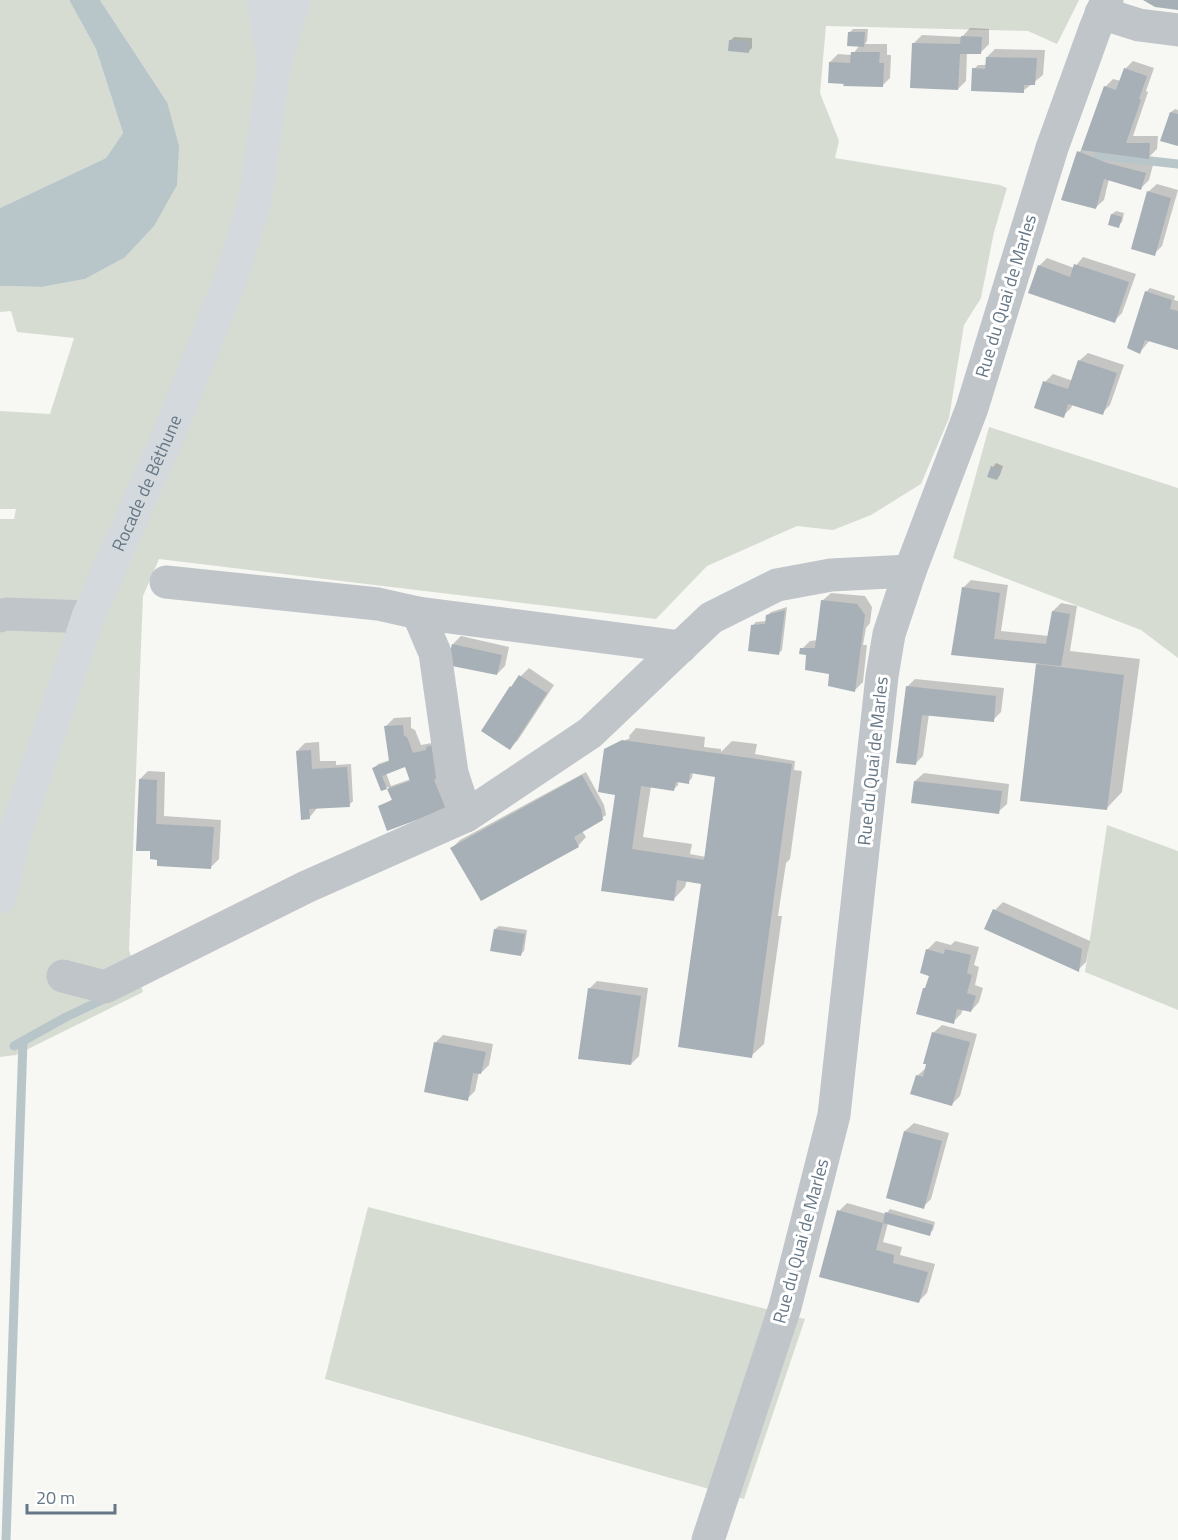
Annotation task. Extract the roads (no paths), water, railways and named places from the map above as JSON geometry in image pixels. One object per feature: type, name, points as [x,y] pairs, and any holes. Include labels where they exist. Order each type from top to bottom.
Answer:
[{"type":"main road","name":"Rocade de Béthune","points":[[263,0],[274,66]]},
{"type":"main road","name":"Rocade de Béthune","points":[[0,897],[14,837],[88,616],[171,429],[234,270],[255,200],[274,66],[294,0]]},
{"type":"street","points":[[1104,6],[1138,25],[1178,30]]},
{"type":"street","name":"Rue du Quai de Marles","points":[[708,1540],[785,1307],[834,1115],[882,676],[889,634],[910,571],[972,408],[1052,148],[1104,6]]},
{"type":"street","points":[[63,976],[105,987],[306,887],[466,816],[590,733],[711,618],[777,585],[831,575],[910,571]]},
{"type":"street","points":[[166,582],[378,604],[418,613],[681,647]]},
{"type":"street","points":[[2,612],[88,616]]},
{"type":"street","points":[[418,613],[435,653],[452,773],[466,816]]},
{"type":"waterway","points":[[1098,155],[1178,164]]},
{"type":"waterway","points":[[14,1046],[108,997]]},
{"type":"waterway","points":[[6,1540],[23,1041]]}]
